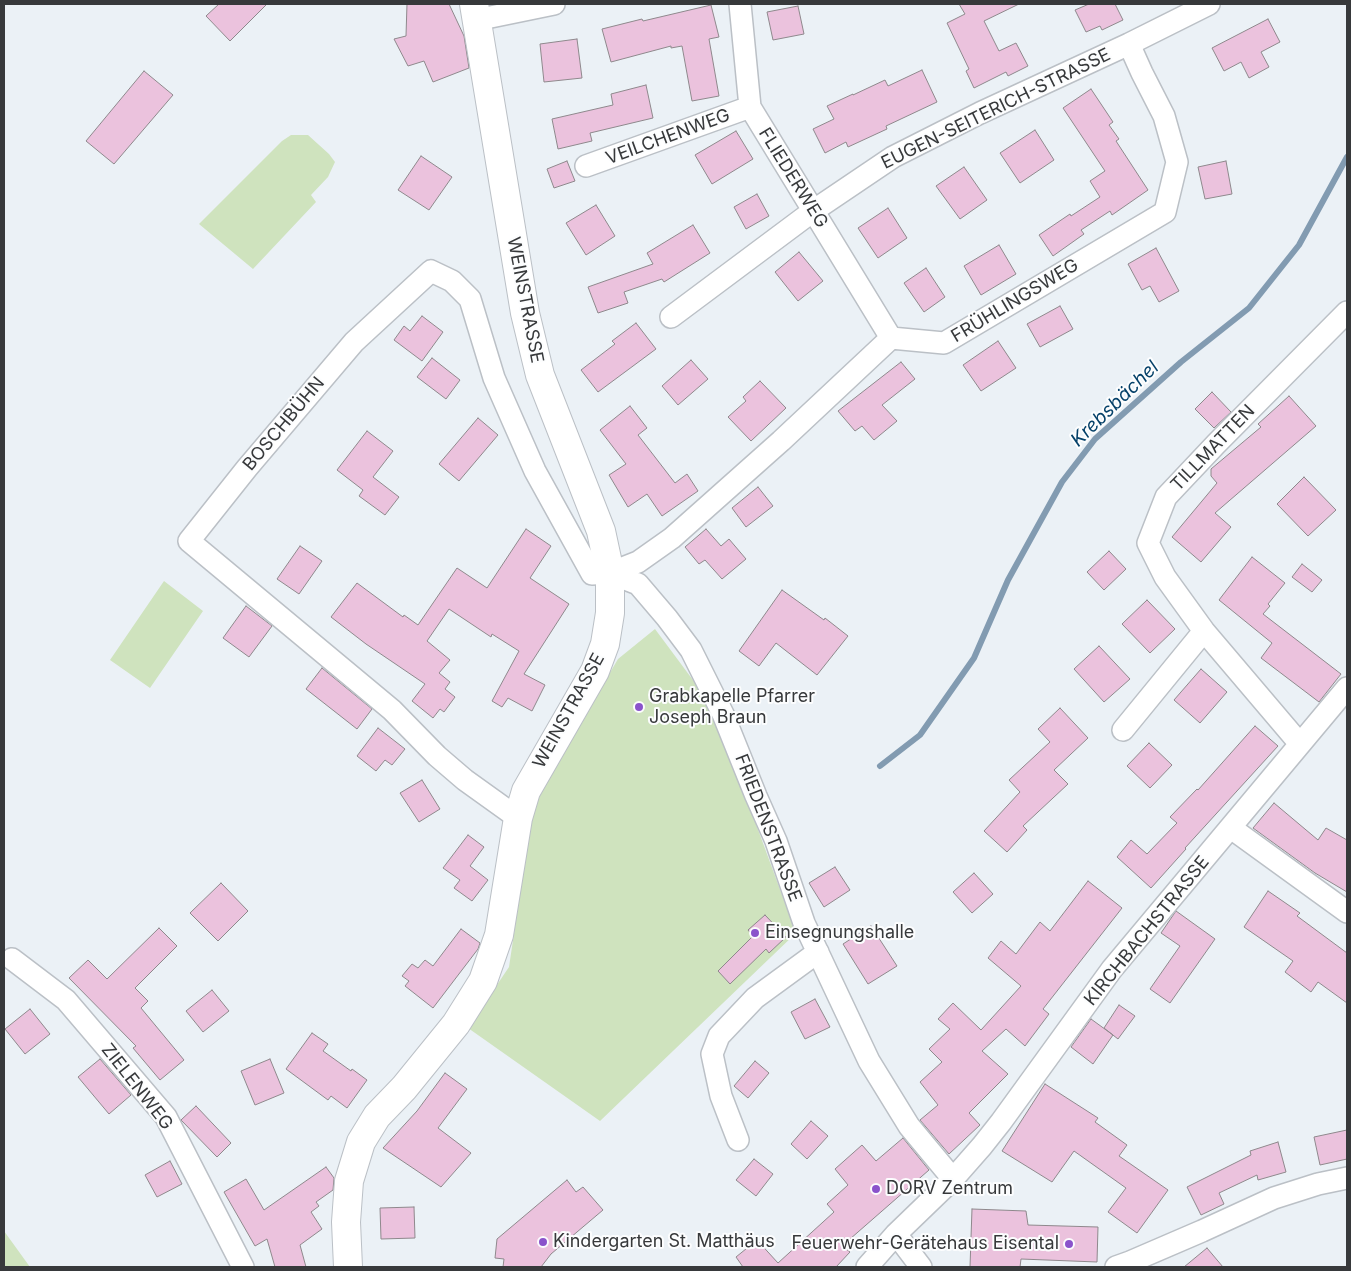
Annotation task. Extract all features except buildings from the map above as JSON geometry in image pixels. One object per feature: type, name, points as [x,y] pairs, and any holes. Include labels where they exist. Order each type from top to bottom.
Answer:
[{"type":"main road","name":"WEINSTRASSE","points":[[348,1267],[346,1222],[349,1181],[361,1142],[377,1116],[404,1088],[456,1024],[483,981],[499,934],[518,818],[526,791],[595,671],[606,644],[610,613],[610,573],[601,532],[540,375],[524,314],[475,12]]},
{"type":"street","points":[[475,12],[554,4]]},
{"type":"street","name":"FLIEDERWEG","points":[[740,4],[750,107],[891,338]]},
{"type":"street","name":"EUGEN-SEITERICH-STRASSE","points":[[671,317],[813,211],[893,157],[980,113],[1129,44],[1209,4]]},
{"type":"street","name":"FRÜHLINGSWEG","points":[[891,338],[944,342],[1166,212],[1177,162],[1164,116],[1129,44]]},
{"type":"street","name":"VEILCHENWEG","points":[[586,166],[750,107]]},
{"type":"street","name":"BOSCHBÜHN","points":[[518,818],[437,756],[392,710],[189,541],[247,468],[354,342],[431,271],[452,281],[470,299],[494,378],[534,471],[592,574],[610,573]]},
{"type":"street","name":"TILLMATTEN","points":[[1300,744],[1204,631],[1165,578],[1148,543],[1166,497],[1347,312]]},
{"type":"street","points":[[610,573],[638,562],[672,538],[781,441],[891,338]]},
{"type":"street","name":"FRIEDENSTRASSE","points":[[610,573],[638,584],[691,650],[723,714],[776,841],[804,923],[869,1061],[909,1126],[953,1179]]},
{"type":"street","points":[[1123,730],[1204,631]]},
{"type":"street","name":"KIRCHBACHSTRASSE","points":[[866,1267],[896,1234],[953,1179],[1001,1122],[1112,969],[1347,688]]},
{"type":"street","points":[[1231,828],[1347,912]]},
{"type":"street","points":[[738,1140],[721,1096],[712,1054],[718,1036],[755,998],[818,952]]},
{"type":"street","name":"ZIELENWEG","points":[[12,959],[66,1000],[166,1117],[243,1267]]},
{"type":"street","points":[[1116,1267],[1274,1198],[1318,1184],[1347,1178]]},
{"type":"street","points":[[896,1234],[921,1267]]},
{"type":"green space","points":[[291,135],[308,135],[335,162],[328,177],[311,195],[316,202],[253,269],[199,224],[282,141]]},
{"type":"green space","points":[[164,581],[203,611],[150,688],[110,660]]},
{"type":"green space","points":[[655,629],[713,707],[796,933],[600,1121],[468,1028],[509,967],[532,813],[547,780],[618,659]]},
{"type":"green space","points":[[4,1231],[30,1267],[4,1267]]},
{"type":"waterway","name":"Krebsbächel","points":[[880,766],[920,735],[974,658],[1008,580],[1062,482],[1095,439],[1181,362],[1249,308],[1299,245],[1347,157]]},
{"type":"place","name":"Grabkapelle Pfarrer Joseph Braun","points":[[639,707]]},
{"type":"place","name":"Einsegnungshalle","points":[[755,933]]},
{"type":"place","name":"DORV Zentrum","points":[[876,1189]]},
{"type":"place","name":"Kindergarten St. Matthäus","points":[[543,1242]]},
{"type":"place","name":"Feuerwehr-Gerätehaus Eisental","points":[[1069,1244]]}]
